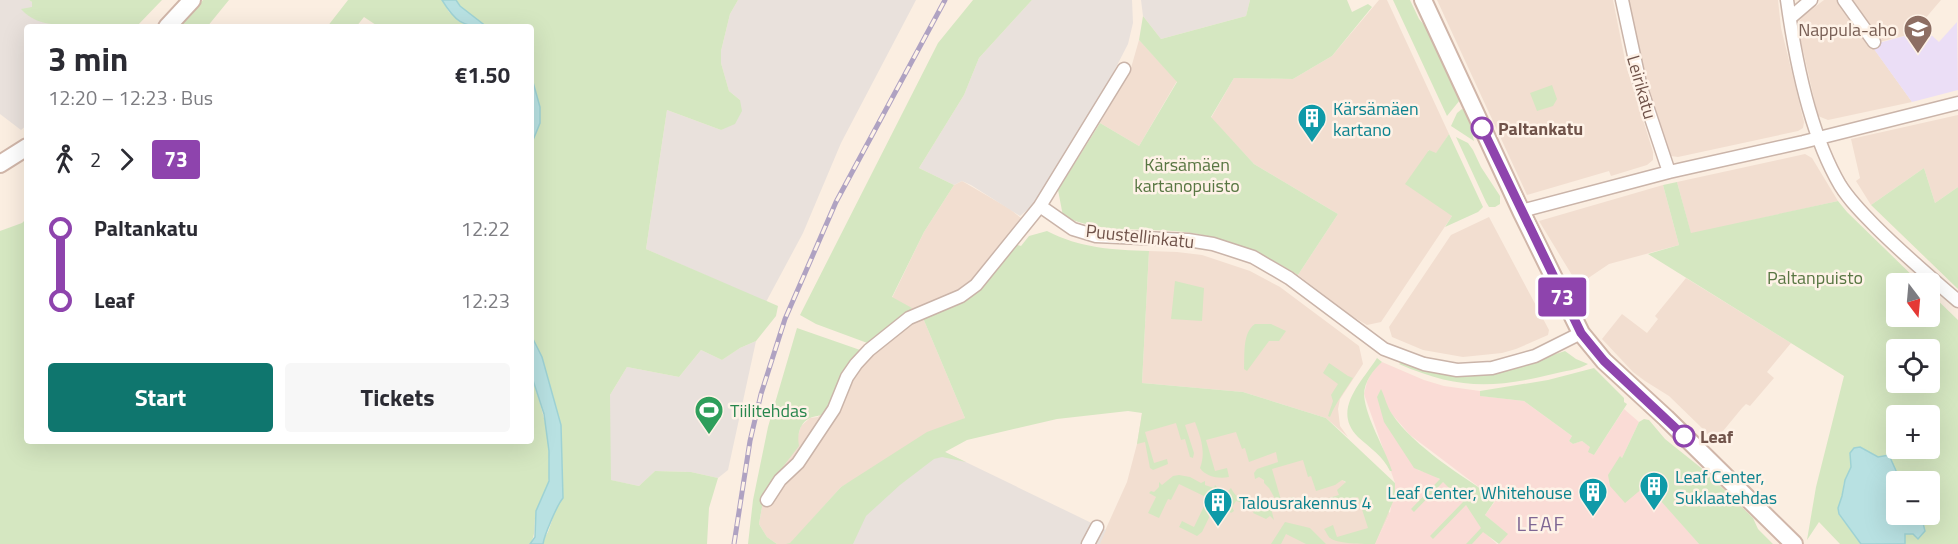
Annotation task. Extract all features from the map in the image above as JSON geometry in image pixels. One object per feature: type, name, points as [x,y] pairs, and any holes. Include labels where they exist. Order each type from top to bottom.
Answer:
[{"type":"street","points":[[170,24],[192,0]]},
{"type":"street","points":[[1423,0],[1521,211],[1581,333],[1604,361],[1794,544]]},
{"type":"street","name":"Leirikatu","points":[[1622,0],[1641,88],[1669,172]]},
{"type":"street","points":[[1787,0],[1804,87],[1823,151],[1840,186],[1855,206],[1958,301]]},
{"type":"street","points":[[1790,18],[1811,0]]},
{"type":"street","points":[[1844,0],[1874,42]]},
{"type":"street","points":[[767,500],[780,480],[798,463],[834,409],[847,377],[869,350],[909,318],[961,296],[976,285],[1040,206],[1124,69]]},
{"type":"street","points":[[1521,211],[1669,172],[1958,103]]},
{"type":"street","points":[[0,164],[24,149]]},
{"type":"street","name":"Puustellinkatu","points":[[1040,206],[1073,229],[1096,236],[1188,240],[1213,244],[1253,257],[1289,278],[1384,349],[1431,366],[1470,370],[1508,364],[1535,356],[1581,333]]},
{"type":"street","points":[[1088,544],[1097,527]]},
{"type":"shaded area","points":[[0,0],[29,0],[32,2],[102,0],[101,24],[24,24],[24,128],[21,130],[0,114]]},
{"type":"shaded area","points":[[738,0],[916,0],[841,143],[803,233],[766,302],[646,249],[667,110],[721,130],[740,100],[729,91],[721,63],[721,51],[730,14]]},
{"type":"shaded area","points":[[1032,0],[1132,0],[1133,23],[1128,44],[1094,110],[1032,206],[1020,216],[971,185],[962,181],[954,185],[919,168],[964,95],[979,58]]},
{"type":"shaded area","points":[[1141,0],[1250,0],[1246,16],[1161,39],[1143,16]]},
{"type":"shaded area","points":[[1379,0],[1387,0],[1449,134],[1436,154],[1428,150],[1452,216],[1381,322],[1367,325],[1350,315],[1298,275],[1338,214],[1254,164],[1211,118],[1234,78],[1293,79],[1332,56]]},
{"type":"shaded area","points":[[1437,0],[1613,0],[1626,65],[1653,152],[1653,160],[1647,165],[1611,176],[1609,171],[1527,195]]},
{"type":"shaded area","points":[[1628,0],[1778,0],[1781,28],[1804,122],[1803,128],[1678,157],[1671,156],[1643,75]]},
{"type":"shaded area","points":[[1824,0],[1839,0],[1912,102],[1828,120],[1818,116],[1797,24],[1803,16]]},
{"type":"shaded area","points":[[1848,0],[1941,0],[1912,34],[1879,42]]},
{"type":"shaded area","name":"Nappula-aho","points":[[1957,22],[1958,90],[1912,102],[1871,45],[1912,34],[1920,25],[1939,42]]},
{"type":"shaded area","points":[[1139,40],[1177,81],[1139,146],[1100,123],[1131,68]]},
{"type":"shaded area","points":[[1958,115],[1958,187],[1935,203],[1924,168],[1871,205],[1856,181],[1860,178],[1851,139]]},
{"type":"shaded area","points":[[1805,154],[1812,158],[1838,201],[1691,234],[1677,182]]},
{"type":"shaded area","points":[[962,181],[1010,209],[1022,219],[983,270],[966,286],[923,318],[965,418],[841,487],[790,544],[777,544],[767,537],[759,524],[765,490],[797,439],[801,426],[810,418],[818,417],[870,344],[911,308],[892,298],[924,232],[954,185]]},
{"type":"shaded area","points":[[1663,185],[1679,245],[1609,264],[1578,285],[1539,221]]},
{"type":"shaded area","points":[[1489,217],[1549,330],[1548,335],[1502,353],[1463,357],[1423,350],[1392,337],[1389,327],[1451,235]]},
{"type":"shaded area","points":[[1149,251],[1202,255],[1250,271],[1280,287],[1359,346],[1363,364],[1340,399],[1338,409],[1340,426],[1348,437],[1326,418],[1243,392],[1142,383]]},
{"type":"shaded area","points":[[1686,278],[1791,343],[1767,372],[1774,378],[1750,406],[1746,404],[1742,408],[1714,442],[1669,396],[1633,372],[1602,339],[1622,314],[1647,333],[1658,319],[1655,316]]},
{"type":"shaded area","points":[[756,341],[728,470],[718,478],[691,472],[655,471],[639,486],[610,480],[610,395],[627,367],[679,377],[701,350],[722,360]]},
{"type":"shaded area","points":[[1382,362],[1444,386],[1480,391],[1481,396],[1524,401],[1572,436],[1569,441],[1573,444],[1582,441],[1591,447],[1594,455],[1624,409],[1639,422],[1622,458],[1620,457],[1647,484],[1650,482],[1663,497],[1661,500],[1699,544],[1499,544],[1507,534],[1485,515],[1496,500],[1410,435],[1377,397],[1418,470],[1432,474],[1446,484],[1471,510],[1485,533],[1497,544],[1375,544],[1390,513],[1395,483],[1364,394],[1374,368]]},
{"type":"shaded area","points":[[1142,413],[1231,425],[1316,462],[1390,513],[1375,544],[1099,544],[1127,482]]},
{"type":"shaded area","points":[[945,452],[1106,530],[1100,544],[851,544],[879,486]]},
{"type":"green space","points":[[29,0],[162,0],[139,24],[47,23],[38,21],[21,9],[32,7],[32,2]]},
{"type":"green space","points":[[203,0],[229,0],[209,24],[181,24]]},
{"type":"green space","points":[[348,0],[442,0],[449,12],[464,24],[374,24],[364,17],[358,24],[329,24]]},
{"type":"green space","points":[[456,0],[738,0],[730,14],[721,51],[721,63],[729,91],[740,100],[742,111],[735,124],[721,130],[667,110],[646,249],[778,306],[776,316],[756,341],[722,360],[701,350],[679,377],[627,367],[610,395],[611,480],[639,486],[655,471],[691,472],[718,478],[709,508],[707,544],[543,544],[557,506],[563,498],[561,425],[542,357],[534,341],[534,138],[540,123],[540,107],[534,86],[534,24],[483,24],[460,6]]},
{"type":"green space","points":[[973,0],[1032,0],[979,58],[964,95],[919,168],[954,185],[924,232],[892,297],[912,308],[870,344],[816,324],[800,315],[938,43]]},
{"type":"green space","name":"Kärsämäen kartanopuisto","points":[[1250,0],[1347,0],[1352,12],[1368,4],[1372,7],[1332,56],[1293,79],[1234,78],[1211,117],[1254,164],[1338,214],[1298,275],[1254,251],[1223,240],[1173,231],[1117,229],[1091,225],[1063,216],[1058,190],[1100,123],[1139,146],[1177,82],[1139,40],[1143,16],[1161,39],[1246,16]]},
{"type":"green space","points":[[1393,0],[1410,0],[1419,19],[1432,34],[1460,100],[1447,116]]},
{"type":"green space","points":[[1552,85],[1557,99],[1553,106],[1537,111],[1530,93]]},
{"type":"green space","points":[[1462,109],[1467,111],[1474,141],[1451,126],[1457,113]]},
{"type":"green space","points":[[1449,134],[1483,207],[1478,212],[1445,227],[1452,216],[1405,184],[1429,150],[1436,153]]},
{"type":"green space","points":[[1456,137],[1468,143],[1473,150],[1500,196],[1500,204],[1489,207]]},
{"type":"green space","name":"Paltanpuisto","points":[[1924,168],[1935,203],[1958,187],[1958,289],[1871,205]]},
{"type":"green space","name":"Paltanpuisto","points":[[1677,182],[1691,233],[1838,201],[1910,273],[1886,273],[1886,327],[1940,327],[1940,303],[1958,320],[1958,544],[1905,544],[1904,534],[1913,534],[1918,525],[1940,525],[1940,471],[1886,471],[1886,474],[1878,457],[1860,447],[1850,453],[1851,467],[1844,482],[1838,508],[1839,515],[1861,544],[1840,544],[1819,522],[1807,540],[1816,487],[1844,376],[1648,254],[1679,245],[1663,185]]},
{"type":"green space","points":[[24,221],[24,444],[534,444],[534,384],[549,443],[550,470],[548,483],[537,509],[530,544],[0,544],[0,231]]},
{"type":"green space","points":[[1047,231],[1084,245],[1149,251],[1142,383],[1243,392],[1326,418],[1395,483],[1395,497],[1375,544],[1334,540],[1329,538],[1324,529],[1333,525],[1337,537],[1368,528],[1358,497],[1341,502],[1340,499],[1321,506],[1319,502],[1339,495],[1337,490],[1346,482],[1342,480],[1335,485],[1316,491],[1311,476],[1308,477],[1303,460],[1272,469],[1281,500],[1293,497],[1294,500],[1278,504],[1264,480],[1259,477],[1255,479],[1254,473],[1257,469],[1278,462],[1276,452],[1249,462],[1245,448],[1242,449],[1236,432],[1206,440],[1215,471],[1227,468],[1229,477],[1209,475],[1200,468],[1203,451],[1195,422],[1185,425],[1194,453],[1193,458],[1190,457],[1185,439],[1181,440],[1176,423],[1145,432],[1154,463],[1167,459],[1168,464],[1153,470],[1150,468],[1145,442],[1137,444],[1142,413],[1128,411],[1057,419],[967,440],[945,452],[966,462],[942,457],[934,459],[900,485],[866,516],[853,544],[786,544],[790,543],[841,487],[927,432],[965,418],[923,318],[949,305],[1014,244],[1021,246],[1029,236]]},
{"type":"green space","points":[[1175,281],[1204,288],[1202,321],[1171,319]]},
{"type":"green space","points":[[1255,324],[1271,324],[1286,331],[1279,341],[1269,341],[1247,371],[1244,369],[1245,345],[1248,333]]},
{"type":"green space","points":[[797,328],[863,351],[826,413],[803,423],[798,438],[799,446],[765,490],[759,524],[767,537],[777,544],[748,544],[753,500],[768,427]]},
{"type":"green space","points":[[1565,351],[1588,364],[1531,379],[1492,384],[1457,382],[1399,364],[1402,362],[1500,372]]},
{"type":"green space","points":[[1377,358],[1382,362],[1366,385],[1365,404],[1392,471],[1358,437],[1350,427],[1347,417],[1348,406],[1357,386]]},
{"type":"green space","points":[[1329,363],[1353,378],[1330,417],[1328,416],[1333,401],[1331,395],[1338,384],[1323,373]]},
{"type":"green space","points":[[1594,368],[1624,398],[1627,404],[1594,455],[1588,452],[1590,447],[1582,441],[1573,444],[1569,441],[1572,436],[1524,401],[1480,396],[1480,391],[1548,380]]},
{"type":"green space","points":[[1381,389],[1392,414],[1413,438],[1440,461],[1496,499],[1485,515],[1508,534],[1499,544],[1483,532],[1472,544],[1466,544],[1481,528],[1466,505],[1433,539],[1430,536],[1463,502],[1443,482],[1414,512],[1411,509],[1440,479],[1414,468],[1384,422],[1377,397]]},
{"type":"green space","points":[[1644,419],[1649,420],[1665,439],[1705,471],[1753,518],[1758,529],[1773,544],[1699,544],[1660,500],[1663,497],[1650,482],[1625,503],[1610,486],[1608,475],[1620,456],[1622,458],[1639,422]]},
{"type":"green space","points":[[1173,476],[1190,477],[1201,483],[1205,481],[1205,485],[1214,488],[1215,485],[1220,490],[1219,497],[1202,532],[1197,536],[1179,527],[1182,521],[1194,527],[1208,498],[1179,484],[1171,500],[1168,499],[1159,518],[1148,513],[1156,497],[1149,493],[1159,487],[1159,482],[1162,485]]},
{"type":"green space","points":[[1231,488],[1243,500],[1271,508],[1274,520],[1270,516],[1266,519],[1253,513],[1256,507],[1236,501],[1232,507],[1234,511],[1231,513],[1221,502],[1225,496],[1231,496],[1228,491]]},
{"type":"green space","points":[[1285,522],[1310,528],[1326,544],[1306,544],[1286,534],[1281,544],[1271,544]]},
{"type":"water","points":[[442,0],[456,0],[460,6],[483,24],[465,24],[451,13]]},
{"type":"water","points":[[534,86],[540,107],[540,123],[534,138]]},
{"type":"water","points":[[534,341],[542,357],[561,425],[563,498],[557,507],[543,544],[530,544],[535,537],[536,511],[549,481],[549,451],[544,414],[534,383]]},
{"type":"water","points":[[1860,447],[1878,457],[1886,456],[1886,459],[1891,459],[1896,471],[1886,471],[1886,525],[1924,525],[1925,531],[1918,539],[1913,534],[1905,534],[1905,544],[1861,544],[1839,514],[1838,508],[1845,480],[1851,467],[1850,453],[1854,448]]},
{"type":"railway","points":[[734,544],[750,441],[761,394],[785,319],[836,202],[945,0]]},
{"type":"bus line","name":"73","points":[[1482,128],[1581,333],[1604,361],[1684,436]]},
{"type":"place","name":"Nappula-aho","points":[[1918,54]]},
{"type":"place","name":"Paltankatu","points":[[1482,128]]},
{"type":"place","name":"Kärsämäen kartano","points":[[1312,144]]},
{"type":"place","name":"Tiilitehdas","points":[[709,436]]},
{"type":"place","name":"Leaf","points":[[1684,436]]},
{"type":"place","name":"Leaf Center, Suklaatehdas","points":[[1654,512]]},
{"type":"place","name":"Leaf Center, Whitehouse","points":[[1593,518]]},
{"type":"place","name":"Talousrakennus 4","points":[[1218,528]]},
{"type":"district","name":"LEAF","points":[[1541,523]]}]
